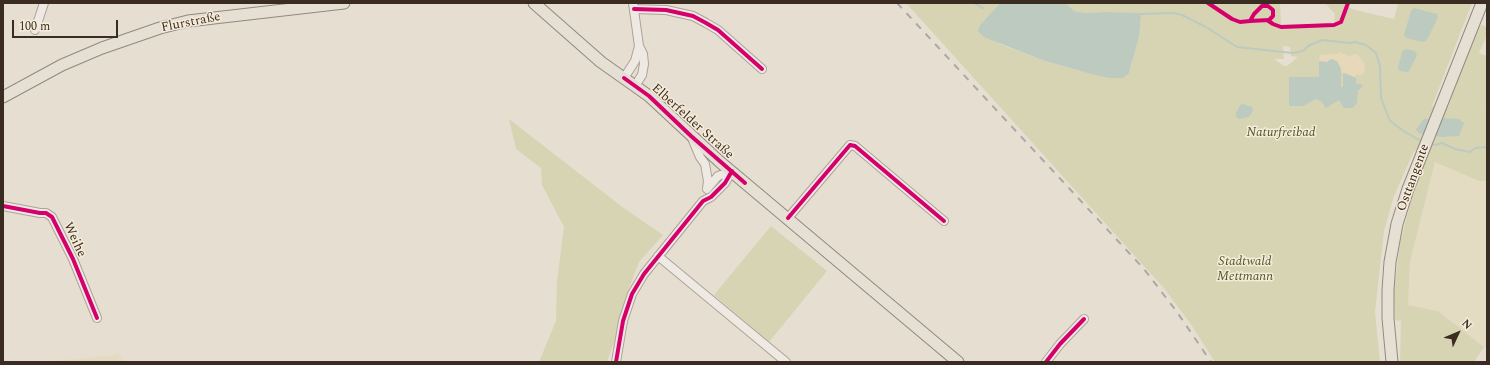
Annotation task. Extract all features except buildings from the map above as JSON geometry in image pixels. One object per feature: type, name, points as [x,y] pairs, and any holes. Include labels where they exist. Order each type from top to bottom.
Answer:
[{"type":"main road","name":"Flurstraße","points":[[3,97],[62,65],[108,45],[160,28],[200,19],[344,3]]},
{"type":"main road","name":"Elberfelder Straße","points":[[534,3],[601,62],[656,102],[691,136],[958,362]]},
{"type":"main road","name":"Osttangente","points":[[1392,362],[1387,309],[1390,262],[1400,215],[1415,171],[1482,3]]},
{"type":"street","points":[[35,30],[44,3]]},
{"type":"street","points":[[635,86],[644,71],[644,59],[639,46],[634,6],[666,10],[693,16],[718,30],[762,69]]},
{"type":"street","points":[[624,78],[635,61],[639,46]]},
{"type":"street","points":[[691,136],[700,157],[705,164],[708,181],[707,188]]},
{"type":"street","points":[[788,218],[850,144],[855,146],[944,221]]},
{"type":"street","points":[[616,362],[623,321],[632,294],[644,274],[703,200],[707,188],[718,176],[732,171]]},
{"type":"street","points":[[703,200],[711,197],[725,183],[732,171]]},
{"type":"street","name":"Weihe","points":[[3,206],[46,213],[52,217],[73,260],[97,318]]},
{"type":"street","points":[[658,256],[786,362]]},
{"type":"street","points":[[1046,362],[1060,344],[1084,319]]},
{"type":"shaded area","points":[[1000,3],[1066,3],[1074,11],[1085,13],[1141,13],[1139,37],[1129,73],[1123,78],[1109,78],[1084,72],[1042,60],[984,37],[978,31],[980,25]]},
{"type":"shaded area","points":[[1414,8],[1437,14],[1438,17],[1427,40],[1423,42],[1406,38],[1404,35],[1411,11]]},
{"type":"shaded area","points":[[1406,49],[1415,51],[1417,55],[1409,71],[1407,72],[1400,71],[1398,68],[1402,52]]},
{"type":"shaded area","points":[[1332,59],[1337,61],[1341,69],[1341,87],[1343,87],[1343,73],[1356,78],[1356,84],[1361,84],[1363,87],[1358,90],[1357,103],[1353,108],[1344,108],[1339,100],[1326,108],[1321,101],[1316,99],[1303,106],[1289,106],[1289,77],[1319,77],[1319,61],[1327,62]]},
{"type":"shaded area","points":[[1243,104],[1252,107],[1253,111],[1249,117],[1239,119],[1236,117],[1236,113],[1240,105]]},
{"type":"shaded area","points":[[1424,119],[1459,119],[1464,123],[1459,136],[1441,137],[1418,133],[1416,129]]},
{"type":"shaded area","points":[[1435,161],[1479,181],[1487,181],[1487,348],[1438,311],[1408,305],[1410,262]]},
{"type":"shaded area","points":[[118,352],[125,362],[44,362],[113,355]]},
{"type":"green space","points":[[906,3],[1000,3],[980,25],[1000,44],[1042,60],[1084,72],[1129,73],[1139,37],[1118,13],[1085,13],[1074,11],[1066,3],[1280,3],[1281,25],[1334,23],[1335,14],[1325,3],[1345,3],[1346,6],[1355,10],[1394,19],[1398,3],[1472,3],[1432,106],[1448,107],[1478,28],[1482,25],[1487,27],[1487,35],[1479,53],[1487,56],[1487,105],[1485,109],[1487,110],[1487,181],[1479,181],[1435,162],[1410,262],[1408,305],[1438,311],[1484,347],[1474,362],[1400,362],[1401,321],[1395,320],[1394,292],[1400,243],[1412,197],[1429,153],[1414,151],[1394,196],[1384,231],[1375,312],[1380,362],[1215,362],[1190,323],[1163,287]],"holes":[[[1283,46],[1290,47],[1291,56],[1298,57],[1287,66],[1284,66],[1274,59],[1284,59]]]},
{"type":"green space","points":[[509,119],[621,206],[663,235],[639,262],[626,296],[617,333],[607,362],[539,362],[556,321],[557,281],[564,227],[542,185],[541,168],[516,149]]},
{"type":"green space","points":[[771,226],[827,271],[769,342],[714,295]]},
{"type":"sand","points":[[1339,52],[1349,56],[1357,54],[1364,63],[1365,72],[1360,76],[1357,74],[1354,77],[1343,73],[1339,68],[1338,63],[1330,59],[1327,62],[1319,61],[1320,55],[1337,54]]},
{"type":"waterway","points":[[974,3],[983,8]]},
{"type":"waterway","points":[[1141,14],[1174,13],[1182,15],[1206,27],[1237,47],[1293,53],[1303,51],[1308,46],[1322,40],[1350,43],[1355,42],[1366,45],[1376,53],[1380,66],[1381,98],[1390,121],[1405,132],[1423,142]]},
{"type":"waterway","points":[[1429,143],[1436,145],[1442,143],[1455,149],[1470,152],[1475,148],[1487,147]]},
{"type":"railway","points":[[897,3],[1144,269],[1177,312],[1211,362]]},
{"type":"cycle path","points":[[1208,3],[1232,19],[1240,22],[1269,20],[1273,16],[1273,10],[1268,6],[1262,6],[1254,14],[1250,21]]},
{"type":"cycle path","points":[[1267,20],[1281,27],[1334,25],[1341,22],[1348,3]]},
{"type":"cycle path","points":[[634,9],[666,10],[693,16],[718,30],[762,69]]},
{"type":"cycle path","points":[[624,78],[649,96],[691,136],[745,183]]},
{"type":"cycle path","points":[[788,218],[850,145],[855,146],[944,221]]},
{"type":"cycle path","points":[[616,362],[623,321],[632,294],[644,274],[703,201],[711,197],[725,183],[732,171]]},
{"type":"cycle path","points":[[3,206],[46,213],[52,217],[73,259],[97,318]]},
{"type":"cycle path","points":[[1046,362],[1060,344],[1084,319]]},
{"type":"park label","name":"Naturfreibad","points":[[1281,133]]},
{"type":"park label","name":"Stadtwald Mettmann","points":[[1245,270]]}]
